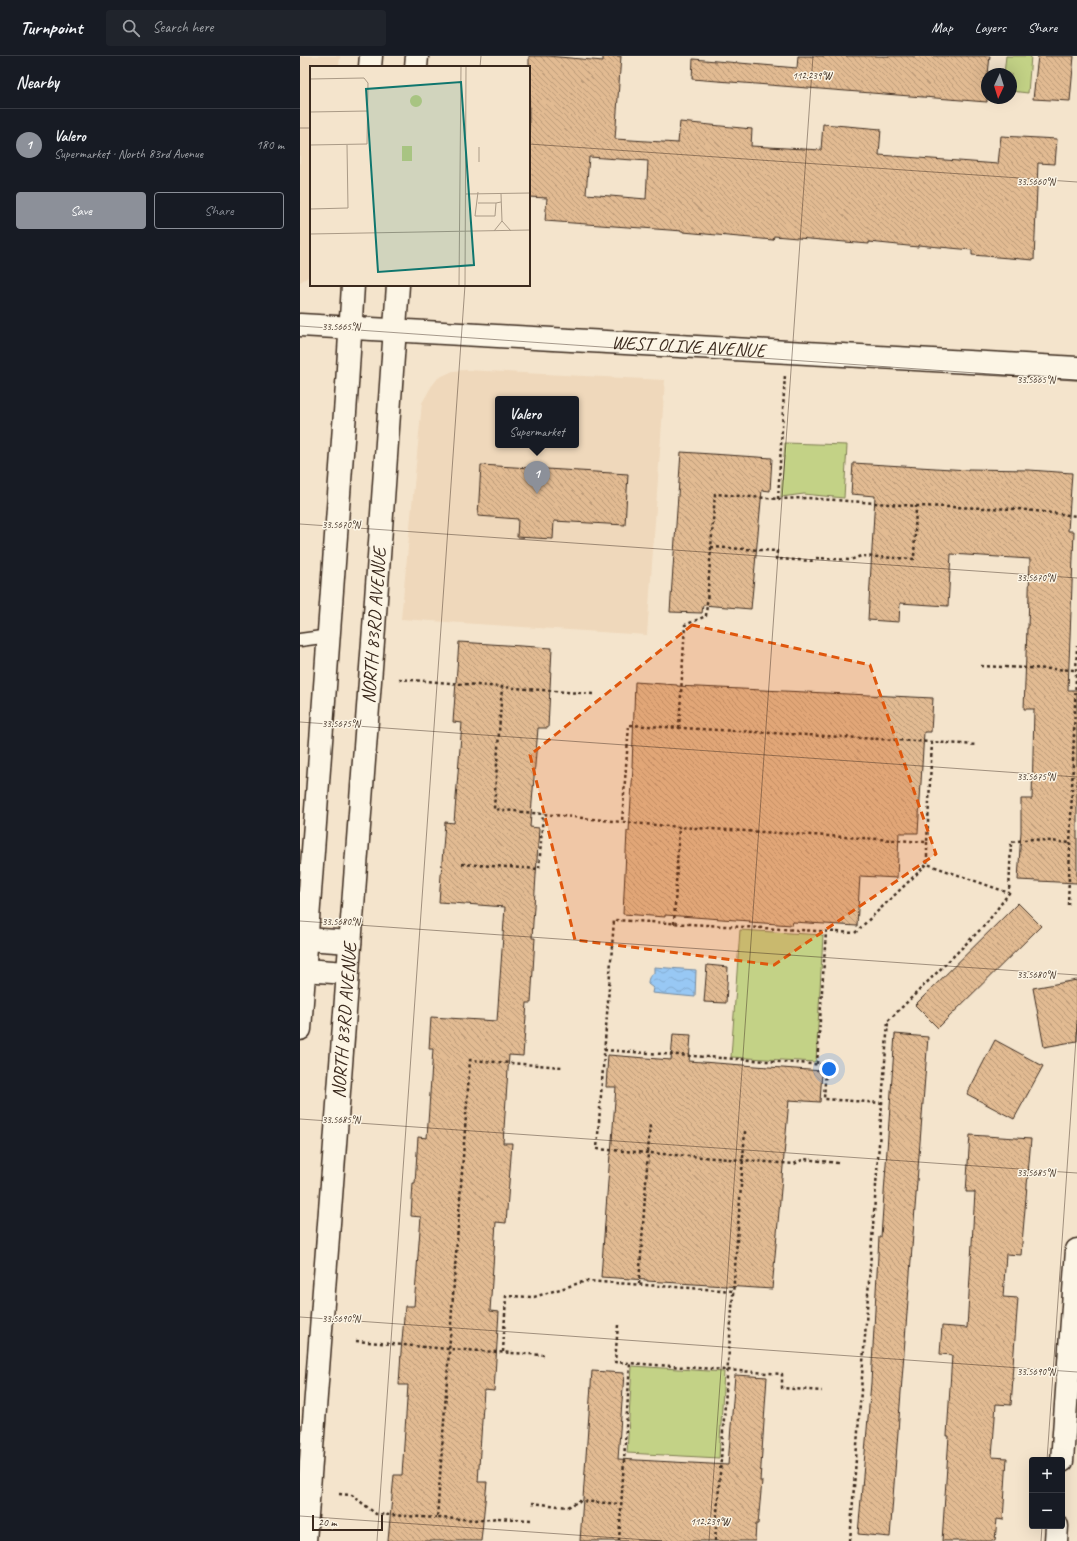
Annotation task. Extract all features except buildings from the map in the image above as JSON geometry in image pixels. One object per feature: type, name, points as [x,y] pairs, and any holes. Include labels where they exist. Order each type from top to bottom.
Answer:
[{"type":"main road","points":[[370,66],[371,56]]},
{"type":"main road","points":[[416,66],[417,56]]},
{"type":"main road","points":[[300,1029],[353,286]]},
{"type":"main road","name":"NORTH 83RD AVENUE","points":[[305,1541],[375,621],[398,286]]},
{"type":"main road","name":"WEST OLIVE AVENUE","points":[[300,325],[1077,368]]},
{"type":"main road","points":[[307,939],[350,942]]},
{"type":"main road","points":[[304,970],[348,973]]},
{"type":"main road","points":[[1062,1457],[1073,1360],[1077,1250]]},
{"type":"main road","points":[[1056,1541],[1057,1529]]},
{"type":"lane","points":[[300,640],[328,636]]},
{"type":"path","points":[[778,499],[787,352]]},
{"type":"path","points":[[679,728],[685,625],[706,616],[715,494],[778,499],[807,498],[916,506],[1018,509],[1077,516]]},
{"type":"path","points":[[711,547],[777,551],[776,559],[850,560],[861,556],[914,559],[916,506]]},
{"type":"path","points":[[1068,905],[1077,646]]},
{"type":"path","points":[[981,666],[1076,670]]},
{"type":"path","points":[[399,679],[593,694]]},
{"type":"path","points":[[502,687],[494,809],[679,828],[927,842]]},
{"type":"path","points":[[622,822],[630,725],[977,745]]},
{"type":"path","points":[[838,1163],[804,1160],[794,1164],[598,1149],[614,920],[855,933],[927,864],[932,742]]},
{"type":"path","points":[[462,864],[539,869],[543,814]]},
{"type":"path","points":[[674,924],[679,828]]},
{"type":"path","points":[[850,1541],[888,1021],[986,924],[1009,893],[1011,842],[1032,839],[1070,843]]},
{"type":"path","points":[[927,864],[1009,893]]},
{"type":"path","points":[[817,1064],[826,932]]},
{"type":"path","points":[[604,1050],[826,1065],[824,1099],[882,1103]]},
{"type":"path","points":[[437,1518],[470,1060],[563,1067]]},
{"type":"path","points":[[639,1284],[650,1123]]},
{"type":"path","points":[[715,1541],[746,1131]]},
{"type":"path","points":[[503,1352],[506,1296],[534,1297],[586,1281],[734,1291]]},
{"type":"path","points":[[618,1324],[615,1362],[782,1374],[782,1388],[822,1391]]},
{"type":"path","points":[[356,1341],[544,1355]]},
{"type":"path","points":[[619,1541],[630,1364]]},
{"type":"path","points":[[339,1494],[352,1495],[376,1514],[482,1520],[497,1518],[531,1520]]},
{"type":"path","points":[[532,1503],[568,1507],[578,1501],[621,1504]]},
{"type":"highlighted area","points":[[692,625],[870,665],[936,854],[774,965],[575,940],[530,755]]},
{"type":"shaded area","points":[[300,56],[340,56],[339,66],[310,66],[310,274],[300,282]]},
{"type":"shaded area","points":[[465,370],[665,380],[647,635],[401,619],[422,403],[438,378],[453,371]]},
{"type":"green space","points":[[1006,56],[1031,56],[1028,93],[1017,92],[1017,68],[1005,68]]},
{"type":"green space","points":[[785,443],[847,445],[844,498],[804,494],[781,497]]},
{"type":"green space","points":[[740,930],[823,935],[816,1062],[731,1057]]},
{"type":"green space","points":[[632,1366],[724,1372],[719,1458],[627,1453]]},
{"type":"water","points":[[654,967],[696,970],[695,997],[652,993],[653,988],[648,984],[648,982],[650,976],[654,973]]},
{"type":"place","name":"Valero","points":[[537,494]]}]
